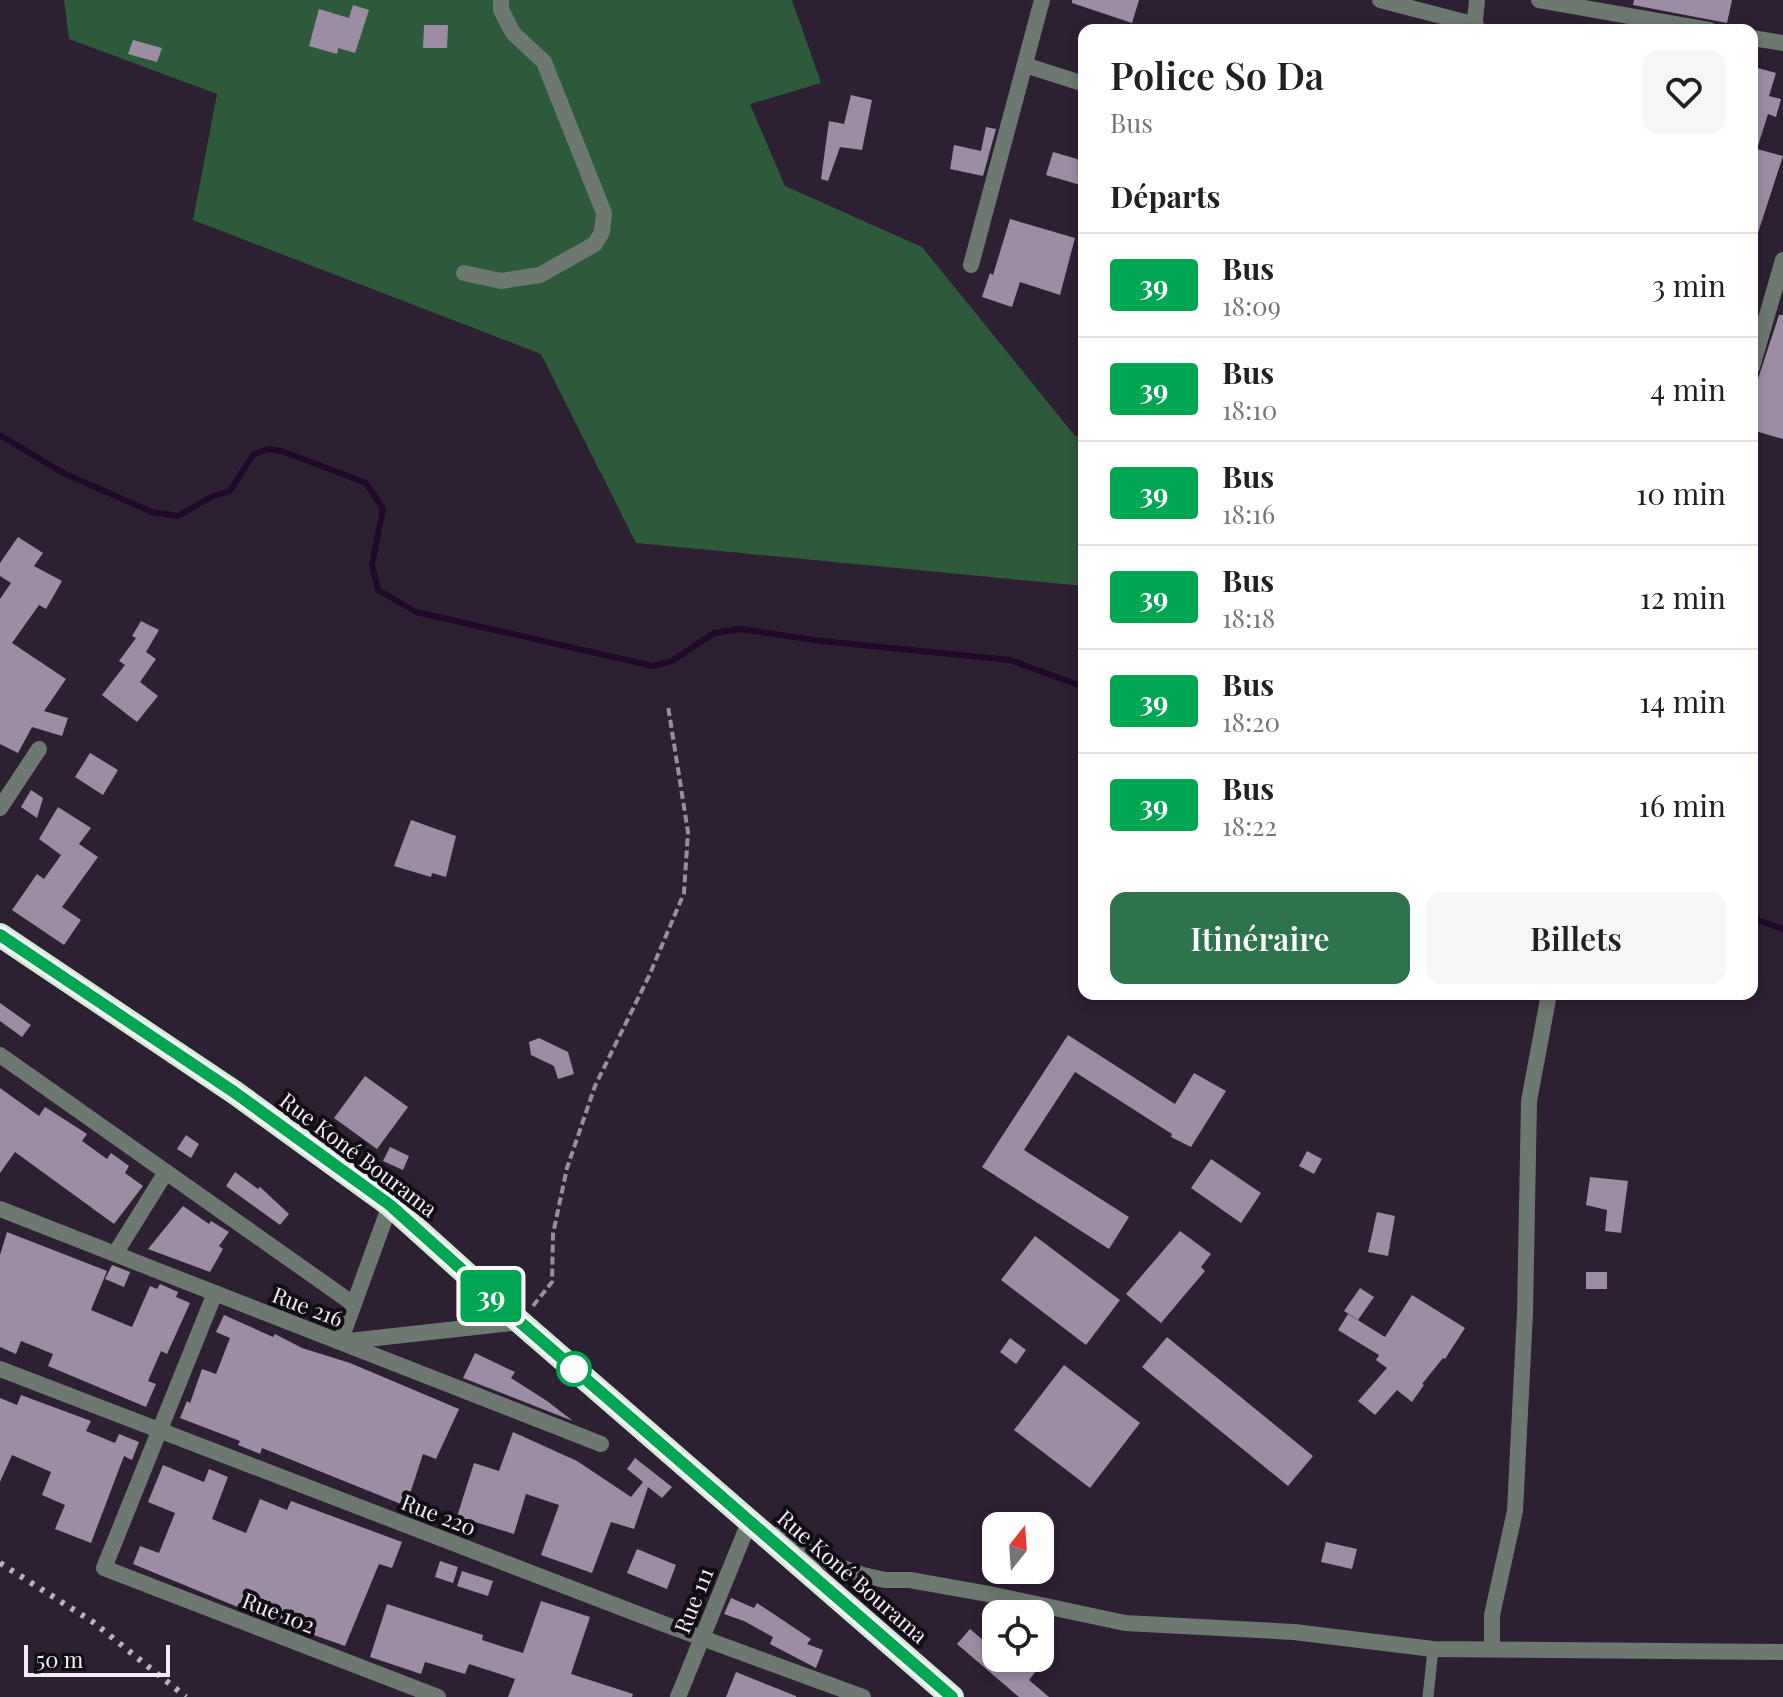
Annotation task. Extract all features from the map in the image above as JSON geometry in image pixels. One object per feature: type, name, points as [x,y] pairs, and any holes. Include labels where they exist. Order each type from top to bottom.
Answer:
[{"type":"highway","name":"Rue Koné Bourama","points":[[0,935],[234,1092],[390,1205],[520,1322],[952,1697]]},
{"type":"street","points":[[464,273],[501,281],[540,275],[595,244],[602,232],[604,213],[544,62],[513,33],[501,10],[501,0]]},
{"type":"street","points":[[971,265],[1042,0]]},
{"type":"street","points":[[1380,0],[1461,24]]},
{"type":"street","points":[[1475,24],[1477,0]]},
{"type":"street","points":[[1539,0],[1669,24]]},
{"type":"street","points":[[1758,39],[1783,43]]},
{"type":"street","points":[[1025,65],[1078,82]]},
{"type":"street","points":[[1758,346],[1783,260]]},
{"type":"street","points":[[0,808],[39,749]]},
{"type":"street","points":[[1492,1649],[1492,1615],[1515,1511],[1525,1313],[1529,1101],[1548,1000]]},
{"type":"street","points":[[0,1055],[352,1303]]},
{"type":"street","points":[[115,1254],[166,1172]]},
{"type":"street","points":[[390,1205],[340,1342],[520,1322]]},
{"type":"street","name":"Rue 216","points":[[0,1209],[601,1444]]},
{"type":"street","points":[[159,1430],[215,1293]]},
{"type":"street","name":"Rue 220","points":[[0,1369],[863,1697]]},
{"type":"street","name":"Rue 102","points":[[159,1430],[104,1568],[438,1697]]},
{"type":"street","points":[[750,1520],[832,1564],[885,1580],[924,1582],[1125,1623],[1294,1632],[1433,1649],[1783,1652]]},
{"type":"street","name":"Rue 111","points":[[678,1697],[750,1520]]},
{"type":"lane","points":[[1428,1697],[1433,1649]]},
{"type":"path","points":[[520,1322],[552,1282],[553,1234],[567,1168],[595,1086],[649,976],[684,893],[688,832],[668,706]]},
{"type":"green space","points":[[64,0],[792,0],[821,83],[750,104],[785,186],[922,247],[1078,436],[1078,585],[636,543],[541,354],[193,220],[217,94],[69,39]]},
{"type":"building","points":[[1072,0],[1139,0],[1132,23],[1072,3]]},
{"type":"building","points":[[1634,0],[1732,0],[1727,23],[1633,5]]},
{"type":"building","points":[[353,5],[369,10],[355,53],[338,48],[337,54],[309,46],[319,9],[349,18]]},
{"type":"building","points":[[424,25],[448,25],[447,48],[423,48]]},
{"type":"building","points":[[133,40],[162,48],[157,62],[128,54]]},
{"type":"building","points":[[1758,68],[1776,73],[1769,96],[1781,99],[1776,117],[1768,114],[1758,146]]},
{"type":"building","points":[[851,95],[872,100],[862,150],[840,147],[828,181],[821,179],[829,121],[844,124]]},
{"type":"building","points":[[986,127],[996,129],[983,176],[950,169],[954,145],[981,151]]},
{"type":"building","points":[[1758,149],[1783,156],[1758,233]]},
{"type":"building","points":[[1053,152],[1078,159],[1078,184],[1046,175]]},
{"type":"building","points":[[1010,219],[1075,238],[1060,295],[1020,282],[1012,307],[982,297],[990,273],[993,275]]},
{"type":"building","points":[[1779,315],[1783,315],[1783,439],[1758,432],[1758,379]]},
{"type":"building","points":[[18,537],[43,553],[34,566],[62,581],[46,609],[39,605],[12,643],[66,679],[44,711],[68,718],[62,736],[32,727],[18,753],[0,744],[0,599],[11,583],[0,576],[0,563]]},
{"type":"building","points":[[141,621],[159,630],[146,652],[156,659],[140,682],[158,696],[137,722],[102,695],[125,665],[119,661],[136,638],[132,636]]},
{"type":"building","points":[[90,753],[118,770],[103,795],[75,777]]},
{"type":"building","points":[[31,790],[43,798],[37,818],[21,807]]},
{"type":"building","points":[[58,807],[91,828],[79,844],[98,857],[62,907],[81,920],[64,945],[12,910],[37,874],[44,879],[61,855],[39,839]]},
{"type":"building","points":[[411,820],[456,836],[446,877],[432,873],[431,877],[394,866]]},
{"type":"building","points":[[0,1003],[31,1025],[22,1037],[0,1021]]},
{"type":"building","points":[[1068,1035],[1175,1104],[1194,1073],[1226,1091],[1191,1147],[1171,1137],[1172,1134],[1075,1072],[1024,1150],[1129,1217],[1109,1249],[982,1167]]},
{"type":"building","points":[[539,1038],[568,1052],[574,1074],[558,1079],[554,1066],[531,1055],[529,1042]]},
{"type":"building","points":[[365,1076],[408,1107],[377,1149],[334,1118]]},
{"type":"building","points":[[0,1088],[39,1116],[45,1107],[87,1134],[82,1141],[107,1159],[111,1153],[129,1166],[125,1173],[143,1186],[114,1224],[15,1152],[0,1173]]},
{"type":"building","points":[[186,1135],[199,1144],[191,1158],[177,1149]]},
{"type":"building","points":[[390,1147],[409,1156],[403,1170],[383,1161]]},
{"type":"building","points":[[1307,1151],[1322,1159],[1314,1174],[1299,1166]]},
{"type":"building","points":[[1211,1159],[1261,1193],[1241,1223],[1191,1188]]},
{"type":"building","points":[[235,1172],[258,1189],[260,1187],[289,1214],[280,1225],[226,1186]]},
{"type":"building","points":[[1590,1177],[1628,1181],[1621,1233],[1605,1231],[1607,1210],[1586,1205]]},
{"type":"building","points":[[183,1206],[209,1224],[211,1221],[229,1232],[219,1246],[223,1249],[210,1272],[148,1249]]},
{"type":"building","points":[[1377,1212],[1395,1216],[1388,1256],[1368,1252]]},
{"type":"building","points":[[1180,1231],[1211,1254],[1201,1267],[1205,1271],[1161,1323],[1126,1294]]},
{"type":"building","points":[[7,1232],[107,1271],[91,1310],[132,1327],[150,1286],[157,1289],[160,1284],[178,1292],[176,1297],[190,1303],[167,1354],[161,1351],[148,1381],[156,1384],[146,1407],[48,1366],[53,1354],[21,1341],[16,1354],[0,1347],[0,1255]]},
{"type":"building","points":[[1035,1236],[1120,1300],[1086,1345],[1001,1280]]},
{"type":"building","points":[[112,1265],[130,1272],[124,1287],[105,1279]]},
{"type":"building","points":[[1586,1272],[1607,1272],[1607,1289],[1586,1289]]},
{"type":"building","points":[[1360,1288],[1374,1297],[1358,1320],[1344,1311]]},
{"type":"building","points":[[1412,1295],[1465,1328],[1412,1402],[1397,1390],[1375,1415],[1358,1401],[1387,1368],[1376,1360],[1379,1355],[1338,1330],[1348,1314],[1385,1337]]},
{"type":"building","points":[[224,1315],[459,1409],[436,1459],[423,1454],[406,1506],[262,1448],[260,1454],[238,1445],[240,1441],[180,1418],[187,1401],[190,1403],[202,1369],[216,1374],[230,1338],[216,1332]]},
{"type":"building","points":[[1167,1337],[1313,1456],[1288,1486],[1142,1367]]},
{"type":"building","points":[[1010,1338],[1026,1350],[1016,1364],[1000,1352]]},
{"type":"building","points":[[475,1353],[515,1372],[511,1378],[573,1421],[463,1378]]},
{"type":"building","points":[[1064,1365],[1140,1423],[1090,1488],[1014,1430]]},
{"type":"building","points":[[21,1395],[91,1421],[86,1431],[115,1443],[119,1434],[139,1442],[132,1460],[124,1456],[91,1543],[55,1529],[65,1505],[42,1495],[51,1472],[12,1455],[0,1482],[0,1398],[17,1405]]},
{"type":"building","points":[[513,1432],[577,1461],[631,1497],[643,1482],[627,1469],[635,1458],[672,1487],[662,1498],[648,1487],[634,1529],[611,1522],[592,1573],[541,1555],[559,1505],[526,1494],[514,1534],[475,1522],[473,1529],[455,1523],[474,1463],[499,1471]]},
{"type":"building","points":[[163,1465],[204,1482],[209,1469],[228,1477],[212,1519],[246,1533],[260,1499],[287,1510],[291,1501],[402,1542],[392,1568],[379,1564],[345,1646],[257,1615],[133,1564],[140,1546],[159,1553],[175,1513],[148,1502]]},
{"type":"building","points":[[1326,1542],[1357,1549],[1352,1569],[1321,1562]]},
{"type":"building","points":[[637,1549],[676,1565],[667,1589],[627,1573]]},
{"type":"building","points":[[440,1561],[458,1567],[453,1583],[435,1577]]},
{"type":"building","points":[[462,1571],[493,1581],[488,1596],[457,1586]]},
{"type":"building","points":[[731,1598],[754,1608],[757,1603],[811,1639],[807,1644],[823,1650],[816,1668],[770,1644],[773,1637],[724,1614]]},
{"type":"building","points":[[541,1601],[590,1617],[571,1674],[633,1694],[632,1697],[508,1697],[515,1679],[469,1664],[465,1674],[425,1662],[421,1674],[370,1657],[387,1604],[483,1635],[482,1640],[523,1653]]},
{"type":"building","points":[[970,1629],[982,1639],[982,1665],[957,1644]]},
{"type":"building","points":[[736,1672],[796,1696],[796,1697],[726,1697]]},
{"type":"building","points":[[990,1672],[1035,1672],[1029,1680],[1049,1697],[1019,1697]]},
{"type":"waterway","points":[[0,435],[63,473],[152,512],[178,516],[211,497],[230,491],[253,455],[268,449],[282,451],[366,483],[383,509],[372,565],[378,590],[416,612],[653,666],[672,661],[714,633],[740,629],[821,641],[1010,660],[1078,685]]},
{"type":"waterway","points":[[1758,920],[1783,929]]},
{"type":"railway","points":[[0,1563],[93,1622],[186,1697]]},
{"type":"bus line","name":"39","points":[[0,935],[234,1092],[390,1205],[520,1322],[952,1697]]}]
